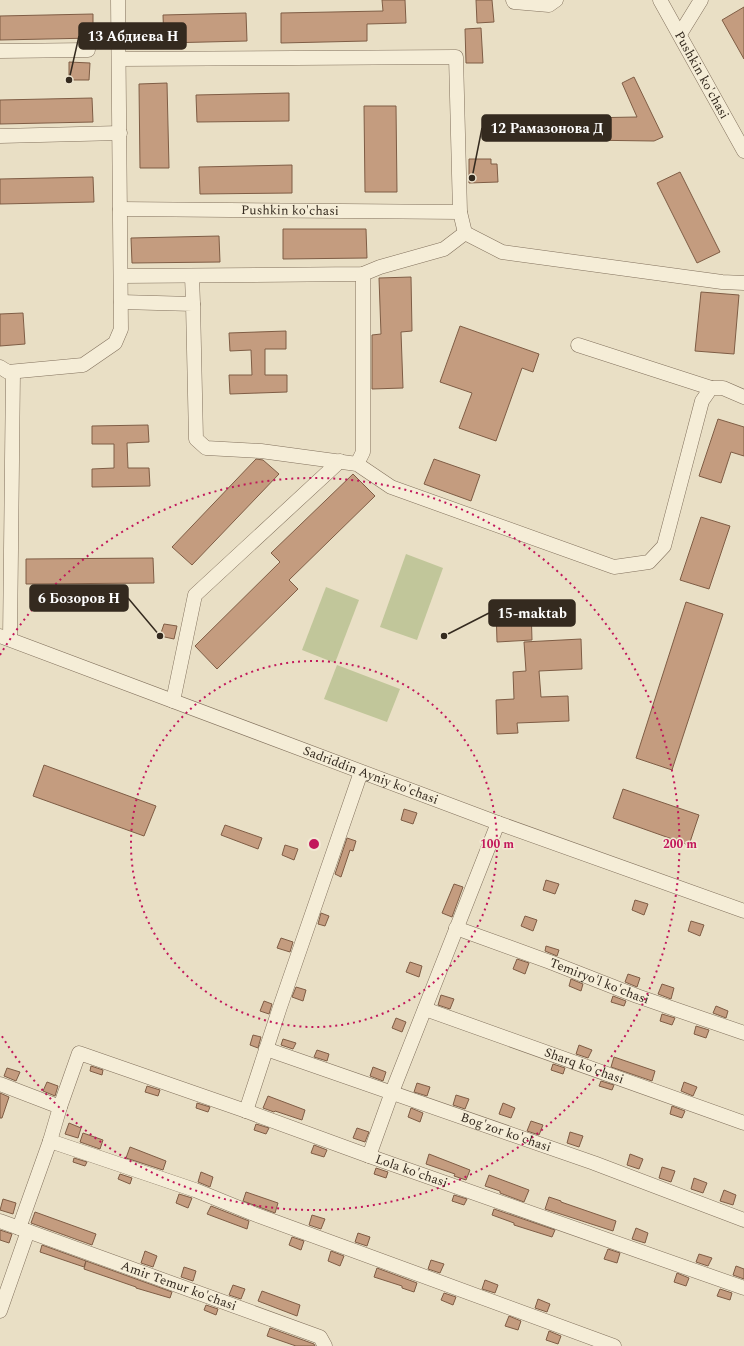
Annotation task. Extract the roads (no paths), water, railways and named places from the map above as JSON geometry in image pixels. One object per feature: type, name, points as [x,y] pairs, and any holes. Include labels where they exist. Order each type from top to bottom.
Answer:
[{"type":"street","points":[[5,638],[6,369],[83,365],[114,343],[121,329],[118,0]]},
{"type":"street","points":[[513,0],[514,2],[549,5],[556,0]]},
{"type":"street","name":"Pushkin ko'chasi","points":[[660,0],[744,151]]},
{"type":"street","points":[[680,34],[701,0]]},
{"type":"street","points":[[0,51],[88,50]]},
{"type":"street","points":[[119,59],[456,57],[460,212],[465,234]]},
{"type":"street","points":[[0,136],[120,133]]},
{"type":"street","name":"Pushkin ko'chasi","points":[[120,209],[460,212]]},
{"type":"street","points":[[121,276],[363,274],[380,266],[444,249],[465,234]]},
{"type":"street","points":[[465,234],[502,252],[722,282],[744,283]]},
{"type":"street","points":[[357,464],[363,452],[363,274]]},
{"type":"street","points":[[192,276],[196,439],[206,448],[261,451],[357,464],[391,487],[614,567],[649,562],[664,546],[702,401],[711,388]]},
{"type":"street","points":[[121,302],[193,304]]},
{"type":"street","points":[[578,345],[711,388],[723,388],[744,396]]},
{"type":"street","points":[[173,701],[195,595],[340,461]]},
{"type":"street","name":"Sadriddin Ayniy ko'chasi","points":[[5,638],[498,823],[744,911]]},
{"type":"street","points":[[246,1111],[361,772]]},
{"type":"street","points":[[369,1156],[392,1092],[498,823]]},
{"type":"street","name":"Temiryo'l ko'chasi","points":[[456,928],[550,962],[637,996],[744,1033]]},
{"type":"street","name":"Sharq ko'chasi","points":[[425,1009],[744,1123]]},
{"type":"street","name":"Bog'zor ko'chasi","points":[[266,1049],[594,1163],[744,1220]]},
{"type":"street","name":"Lola ko'chasi","points":[[60,1107],[79,1053],[744,1288]]},
{"type":"street","points":[[0,1084],[60,1107],[0,1311]]},
{"type":"street","points":[[50,1141],[195,1190],[261,1217],[614,1346]]},
{"type":"street","name":"Amir Temur ko'chasi","points":[[0,1221],[320,1337],[325,1346]]},
{"type":"place","name":"13 Абдиева Н","points":[[69,80]]},
{"type":"place","name":"12 Рамазонова Д","points":[[472,178]]},
{"type":"place","name":"6 Бозоров Н","points":[[160,636]]},
{"type":"place","name":"15-maktab","points":[[444,636]]}]
